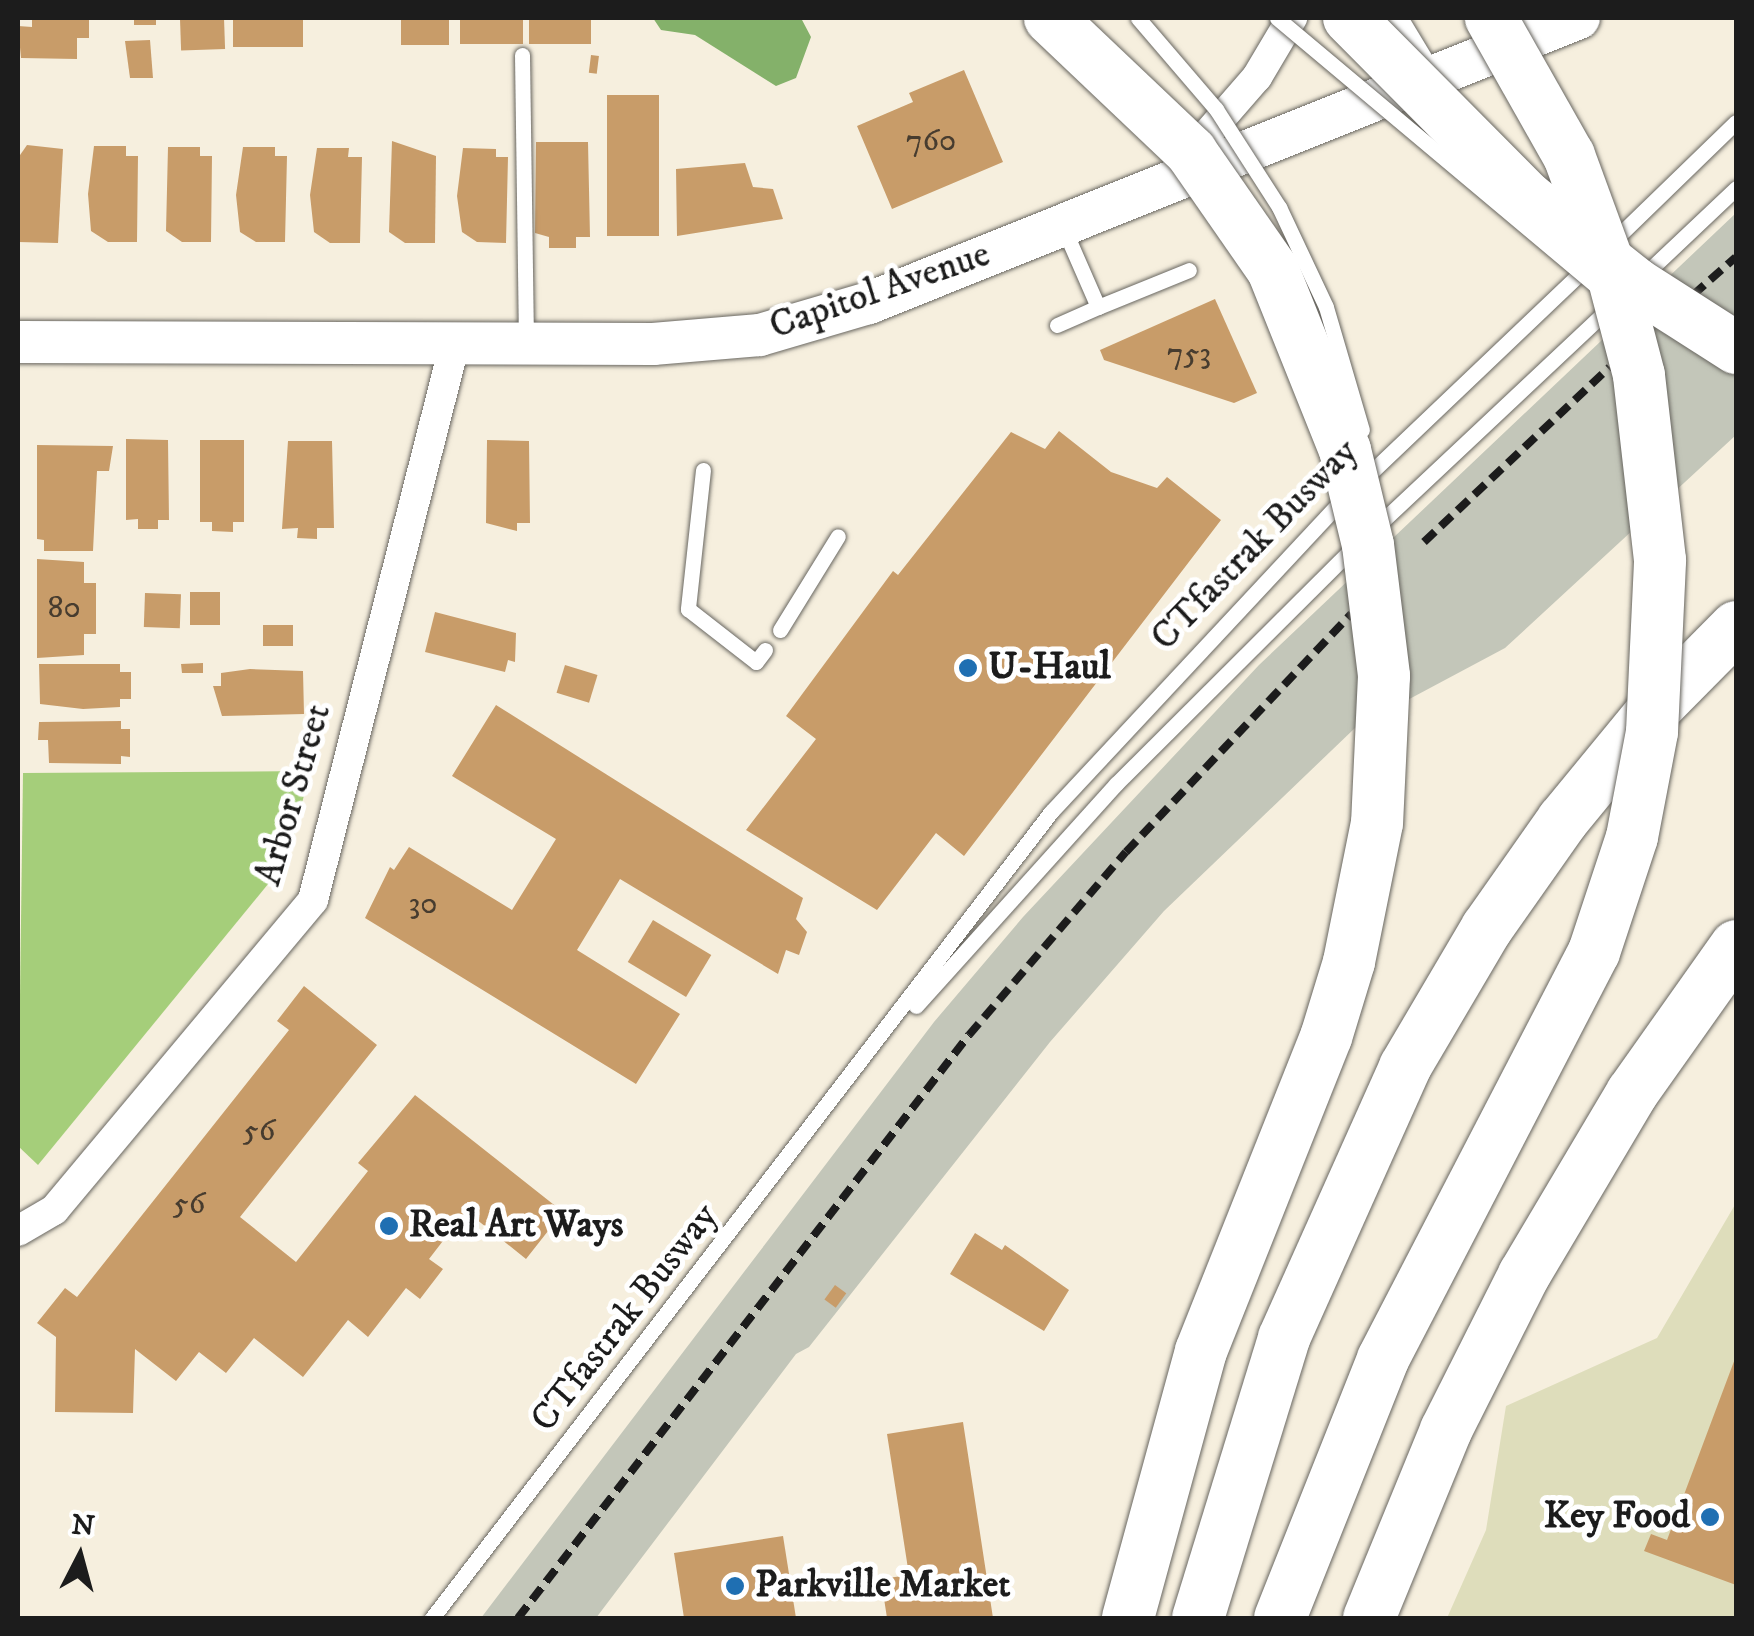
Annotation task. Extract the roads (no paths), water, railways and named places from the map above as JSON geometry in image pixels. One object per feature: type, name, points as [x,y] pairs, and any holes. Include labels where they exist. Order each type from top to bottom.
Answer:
[{"type":"highway","points":[[1050,18],[1192,152],[1273,270],[1321,378],[1350,468],[1377,599],[1385,692],[1374,846],[1342,986],[1201,1351],[1128,1618]]},
{"type":"highway","points":[[1349,18],[1542,210],[1717,347]]},
{"type":"highway","points":[[1280,1618],[1383,1359],[1582,978],[1619,882],[1645,774],[1660,640],[1652,450],[1621,301],[1569,156],[1505,18]]},
{"type":"highway","points":[[1198,1618],[1260,1408],[1335,1212],[1422,1035],[1501,908],[1620,748],[1736,626]]},
{"type":"highway","points":[[1369,1618],[1451,1419],[1539,1247],[1632,1093],[1736,946]]},
{"type":"main road","name":"Capitol Avenue","points":[[18,342],[526,343],[760,336],[815,322],[1158,189],[1578,18]]},
{"type":"street","points":[[1158,189],[1257,77],[1292,18]]},
{"type":"street","points":[[1392,18],[1430,80]]},
{"type":"street","name":"Arbor Street","points":[[18,1231],[54,1210],[312,900],[454,343]]},
{"type":"lane","points":[[1138,18],[1242,144],[1326,307],[1354,395],[1376,502],[1385,692]]},
{"type":"lane","points":[[1277,18],[1537,242],[1651,322]]},
{"type":"lane","points":[[522,54],[526,343]]},
{"type":"lane","name":"CTfastrak Busway","points":[[432,1618],[869,1057],[988,890],[1168,680],[1372,470],[1736,122]]},
{"type":"lane","name":"CTfastrak Busway","points":[[869,1057],[1266,631],[1736,188]]},
{"type":"lane","points":[[1062,226],[1098,307]]},
{"type":"lane","points":[[1057,324],[1189,270]]},
{"type":"lane","points":[[1717,347],[1736,365]]},
{"type":"lane","points":[[703,470],[688,610],[756,662],[765,650]]},
{"type":"lane","points":[[780,630],[838,536]]},
{"type":"railway","points":[[1693,295],[1736,257]]},
{"type":"railway","points":[[1424,542],[1610,367]]},
{"type":"railway","points":[[518,1618],[969,1035],[1126,852],[1351,614]]},
{"type":"place","name":"U-Haul","points":[[968,668]]},
{"type":"place","name":"Real Art Ways","points":[[389,1226]]},
{"type":"place","name":"Key Food","points":[[1710,1517]]},
{"type":"place","name":"Parkville Market","points":[[735,1586]]}]
